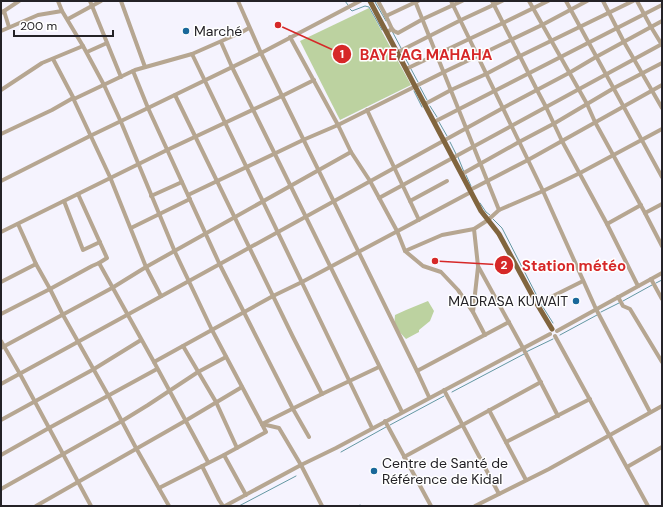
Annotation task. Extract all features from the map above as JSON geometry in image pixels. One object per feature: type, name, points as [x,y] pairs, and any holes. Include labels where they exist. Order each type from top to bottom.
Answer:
[{"type":"main road","points":[[372,3],[481,211],[499,234],[553,331]]},
{"type":"street","points":[[9,27],[2,12],[19,1]]},
{"type":"street","points":[[58,1],[62,11],[68,19],[104,85],[189,282],[212,330],[266,432],[158,488]]},
{"type":"street","points":[[90,1],[121,77]]},
{"type":"street","points":[[68,19],[101,1]]},
{"type":"street","points":[[121,1],[145,67]]},
{"type":"street","points":[[238,1],[261,53],[429,397]]},
{"type":"street","points":[[1,181],[261,53],[360,1]]},
{"type":"street","points":[[365,1],[372,3]]},
{"type":"street","points":[[378,1],[392,29],[398,33],[452,3],[462,1]]},
{"type":"street","points":[[386,16],[416,1],[499,210]]},
{"type":"street","points":[[398,52],[493,3],[502,1]]},
{"type":"street","points":[[529,1],[662,246]]},
{"type":"street","points":[[406,69],[548,1]]},
{"type":"street","points":[[566,1],[662,177]]},
{"type":"street","points":[[131,228],[217,181],[338,125],[542,25],[587,1]]},
{"type":"street","points":[[603,1],[624,42],[662,108]]},
{"type":"street","points":[[425,104],[633,1]]},
{"type":"street","points":[[379,198],[662,44],[651,27],[638,1]]},
{"type":"street","points":[[452,3],[512,126],[596,309],[650,412]]},
{"type":"street","points":[[493,3],[528,74],[555,123],[562,141],[607,224],[638,286]]},
{"type":"street","points":[[434,122],[662,5]]},
{"type":"street","points":[[1,31],[38,15],[62,11]]},
{"type":"street","points":[[1,384],[662,21]]},
{"type":"street","points":[[1,134],[52,110],[73,98],[132,71],[192,54],[250,28]]},
{"type":"street","points":[[387,32],[392,29]]},
{"type":"street","points":[[290,37],[351,152],[370,182],[397,231],[405,251],[423,266],[441,272],[458,290],[473,312],[485,335]]},
{"type":"street","points":[[221,42],[402,412]]},
{"type":"street","points":[[86,52],[107,43]]},
{"type":"street","points":[[1,90],[42,63],[83,46]]},
{"type":"street","points":[[192,54],[372,428]]},
{"type":"street","points":[[53,59],[110,177],[146,267],[161,296]]},
{"type":"street","points":[[462,174],[555,123],[614,88],[662,63]]},
{"type":"street","points":[[132,71],[220,265],[293,409],[309,437]]},
{"type":"street","points":[[1,232],[110,177],[314,80]]},
{"type":"street","points":[[154,362],[273,296],[419,220],[662,85]]},
{"type":"street","points":[[175,95],[292,337],[322,394]]},
{"type":"street","points":[[367,110],[419,220]]},
{"type":"street","points":[[405,251],[442,236],[474,229],[488,220],[499,210],[543,192],[662,129]]},
{"type":"street","points":[[2,348],[112,288],[146,267],[206,235],[351,152]]},
{"type":"street","points":[[410,200],[447,181]]},
{"type":"street","points":[[151,196],[182,182]]},
{"type":"street","points":[[1,314],[107,258],[78,194]]},
{"type":"street","points":[[64,201],[83,250],[100,242]]},
{"type":"street","points":[[645,213],[662,204]]},
{"type":"street","points":[[607,224],[641,206]]},
{"type":"street","points":[[18,224],[36,264],[63,315],[169,506]]},
{"type":"street","points":[[473,312],[478,266],[474,229]]},
{"type":"street","points":[[99,263],[208,462]]},
{"type":"street","points":[[1,282],[36,264]]},
{"type":"street","points":[[478,266],[558,416]]},
{"type":"street","points":[[202,466],[224,506],[662,273]]},
{"type":"street","points":[[651,279],[662,299]]},
{"type":"street","points":[[537,304],[583,281]]},
{"type":"street","points":[[618,297],[623,306],[630,309],[662,362]]},
{"type":"street","points":[[417,371],[509,322]]},
{"type":"street","points":[[553,331],[557,333],[555,336],[648,506]]},
{"type":"street","points":[[1,420],[94,369],[141,340]]},
{"type":"street","points":[[1,342],[2,348],[20,374],[91,506]]},
{"type":"street","points":[[183,346],[216,402],[237,448]]},
{"type":"street","points":[[1,489],[122,422],[198,372],[226,357]]},
{"type":"street","points":[[262,424],[379,367]]},
{"type":"street","points":[[1,455],[157,369]]},
{"type":"street","points":[[404,457],[541,382]]},
{"type":"street","points":[[36,506],[242,387]]},
{"type":"street","points":[[444,390],[499,494]]},
{"type":"street","points":[[506,442],[590,399]]},
{"type":"street","points":[[475,506],[610,436],[662,406]]},
{"type":"street","points":[[489,410],[526,480]]},
{"type":"street","points":[[385,421],[431,506]]},
{"type":"street","points":[[262,424],[279,428],[301,465],[322,506]]},
{"type":"street","points":[[627,467],[662,447]]},
{"type":"street","points":[[224,455],[246,495]]},
{"type":"green space","points":[[369,8],[411,85],[340,120],[300,41]]},
{"type":"green space","points":[[428,301],[434,311],[430,321],[419,330],[419,332],[406,339],[396,326],[395,315]]},
{"type":"waterway","points":[[345,1],[348,5]]},
{"type":"waterway","points":[[375,2],[386,21]]},
{"type":"waterway","points":[[350,9],[352,11],[365,6],[369,7],[382,30]]},
{"type":"waterway","points":[[392,31],[401,48]]},
{"type":"waterway","points":[[402,52],[409,65]]},
{"type":"waterway","points":[[411,69],[418,82]]},
{"type":"waterway","points":[[420,87],[427,100]]},
{"type":"waterway","points":[[414,91],[422,107]]},
{"type":"waterway","points":[[430,106],[437,117]]},
{"type":"waterway","points":[[439,122],[447,136]]},
{"type":"waterway","points":[[450,142],[456,154]]},
{"type":"waterway","points":[[458,157],[464,172]]},
{"type":"waterway","points":[[466,175],[471,186]]},
{"type":"waterway","points":[[480,203],[490,215]]},
{"type":"waterway","points":[[493,219],[502,228],[539,300]]},
{"type":"waterway","points":[[656,283],[662,280]]},
{"type":"waterway","points":[[623,301],[652,285]]},
{"type":"waterway","points":[[601,312],[619,303]]},
{"type":"waterway","points":[[541,304],[553,323]]},
{"type":"waterway","points":[[560,335],[597,315]]},
{"type":"waterway","points":[[526,352],[553,339]]},
{"type":"waterway","points":[[452,392],[524,354]]},
{"type":"waterway","points":[[390,425],[444,396]]},
{"type":"waterway","points":[[341,452],[386,427]]},
{"type":"waterway","points":[[239,506],[296,476]]},
{"type":"place","name":"BAYE AG MAHAHA","points":[[278,25]]},
{"type":"place","name":"Marché","points":[[186,31]]},
{"type":"place","name":"Station météo","points":[[435,261]]},
{"type":"place","name":"MADRASA KUWAIT","points":[[576,301]]},
{"type":"place","name":"Centre de Santé de Référence de Kidal","points":[[374,471]]}]
